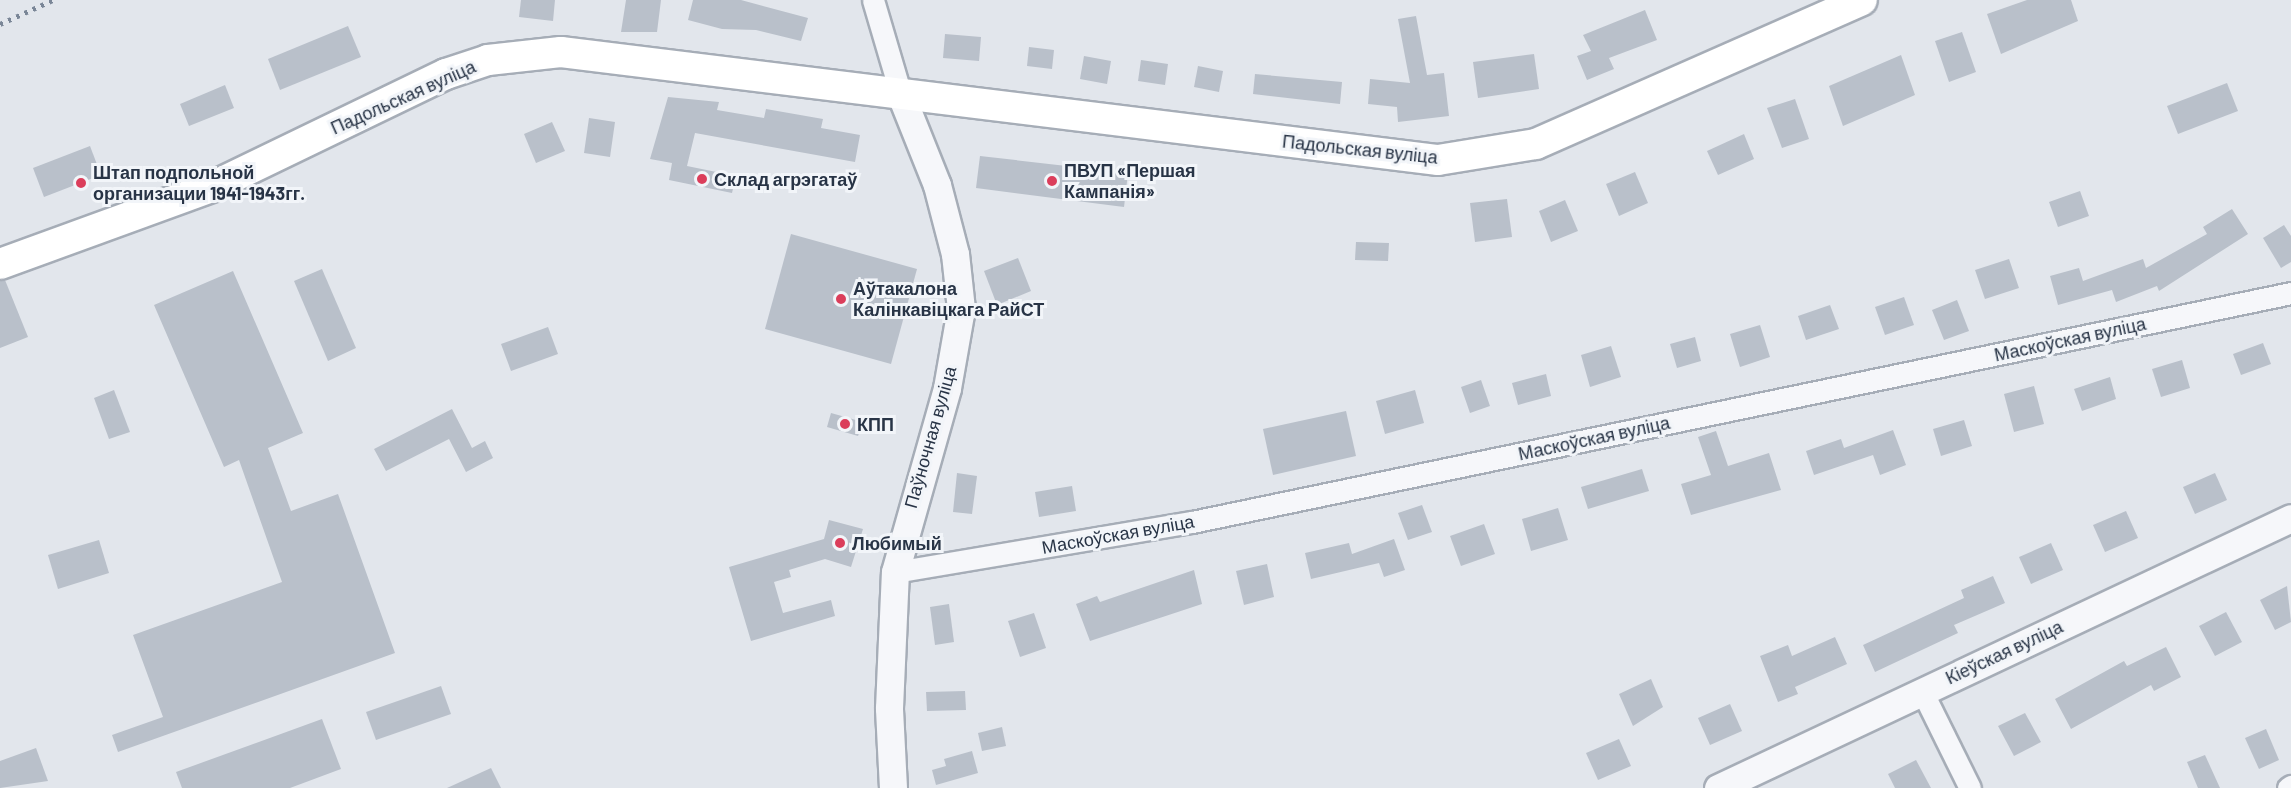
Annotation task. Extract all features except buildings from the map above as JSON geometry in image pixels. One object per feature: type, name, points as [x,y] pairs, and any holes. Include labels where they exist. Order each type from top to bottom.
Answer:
[{"type":"main road","name":"Падольская вуліца","points":[[0,264],[214,186],[446,74],[489,60],[561,52],[1438,160],[1536,144],[1862,0]]},
{"type":"street","points":[[873,0],[901,95]]},
{"type":"street","name":"Паўночная вуліца","points":[[893,788],[889,708],[895,572],[947,388],[961,309],[956,254],[937,184],[901,95]]},
{"type":"street","name":"Маскоўская вуліца","points":[[895,572],[1192,522],[2291,293]]},
{"type":"street","name":"Кіеўская вуліца","points":[[1718,788],[2291,518]]},
{"type":"street","points":[[1922,691],[1970,788]]},
{"type":"railway","points":[[0,24],[53,0]]},
{"type":"place","name":"Склад агрэгатаў","points":[[702,179]]},
{"type":"place","name":"ПВУП «Першая Кампанія»","points":[[1052,181]]},
{"type":"place","name":"Штап подпольной организации 1941-1943гг.","points":[[81,183]]},
{"type":"place","name":"Аўтакалона Калінкавіцкага РайСТ","points":[[841,299]]},
{"type":"place","name":"КПП","points":[[845,424]]},
{"type":"place","name":"Любимый","points":[[840,543]]}]
